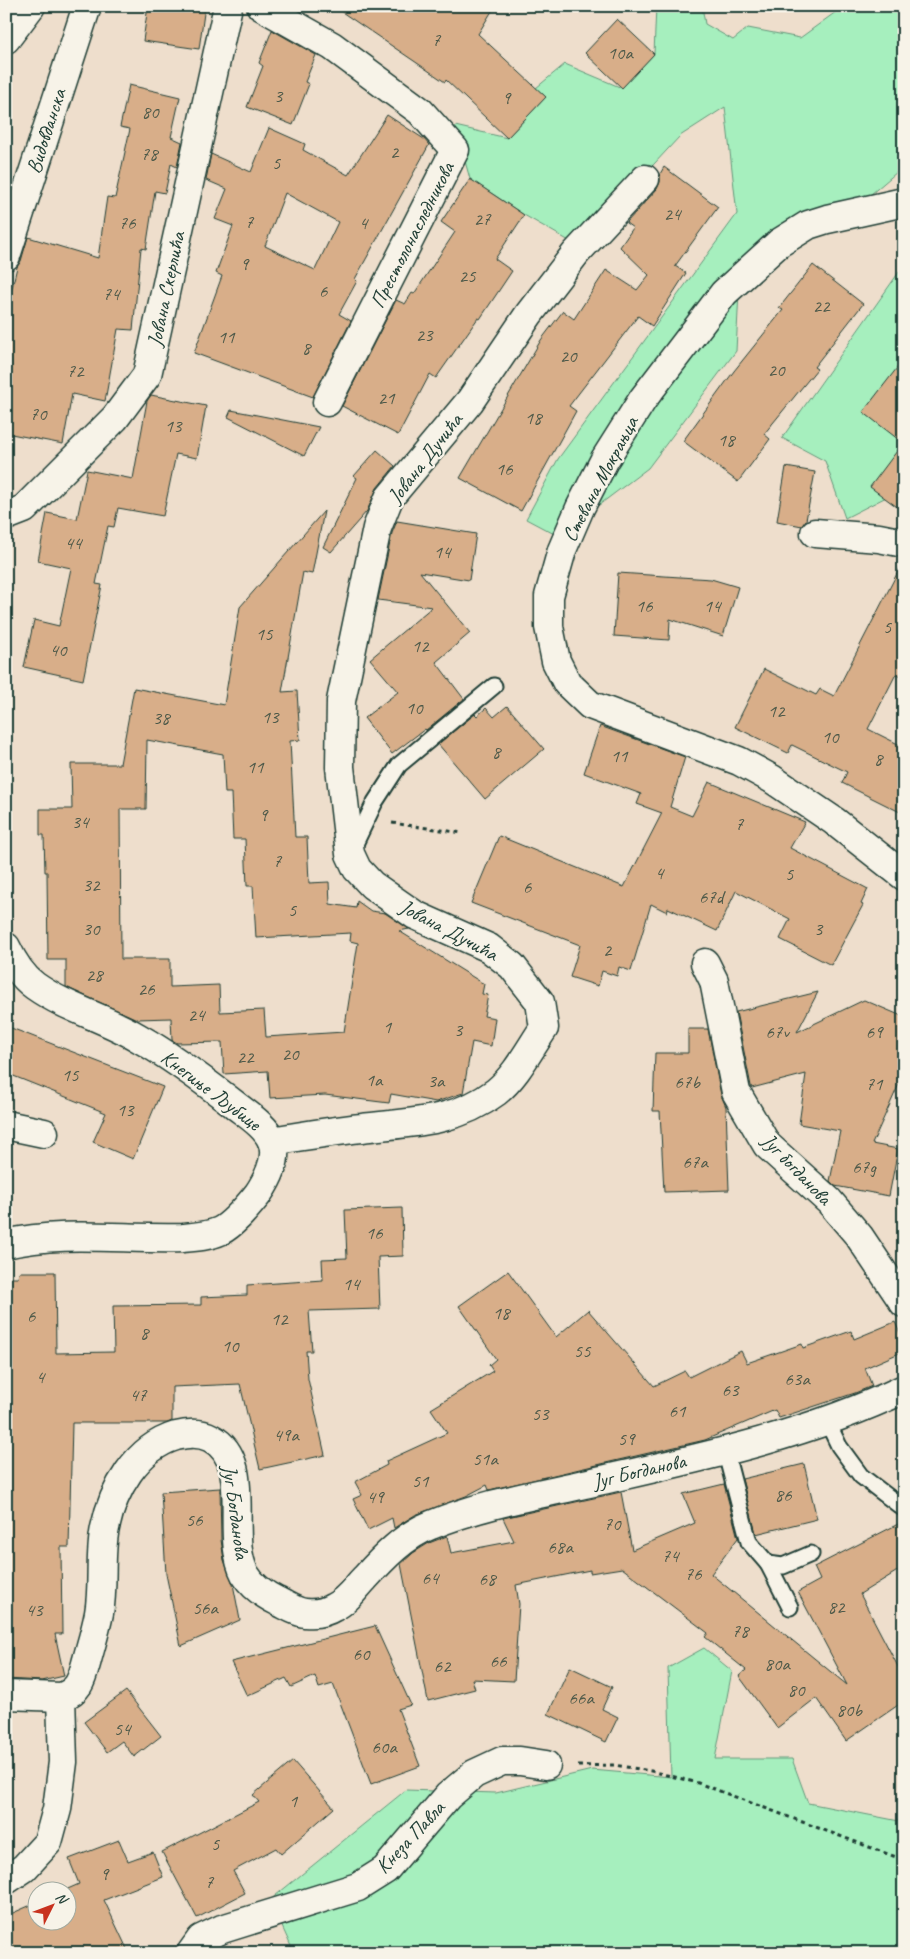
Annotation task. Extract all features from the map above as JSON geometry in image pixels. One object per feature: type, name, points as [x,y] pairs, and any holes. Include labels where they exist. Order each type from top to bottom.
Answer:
[{"type":"street","points":[[6,39],[32,6]]},
{"type":"street","name":"Видовданска","points":[[6,256],[87,6]]},
{"type":"street","name":"Јована Скерлића","points":[[6,516],[24,509],[115,418],[147,374],[228,6]]},
{"type":"street","name":"Престолонаследникова","points":[[261,6],[340,52],[420,111],[455,150],[327,402]]},
{"type":"street","name":"Јована Дучића","points":[[272,1141],[314,1133],[441,1119],[465,1111],[496,1092],[510,1078],[544,1028],[540,1002],[512,966],[489,948],[415,915],[372,885],[357,869],[350,854],[340,767],[341,701],[376,528],[389,498],[470,401],[529,314],[576,253],[645,179]]},
{"type":"street","name":"Стевана Мокрањца","points":[[904,202],[827,218],[808,225],[779,243],[724,293],[643,399],[606,459],[580,508],[562,550],[549,596],[549,627],[556,661],[567,683],[590,705],[739,761],[772,779],[834,821],[904,876]]},
{"type":"street","points":[[815,533],[880,538],[904,543]]},
{"type":"street","name":"Кнегиње Љубице","points":[[6,947],[18,968],[36,986],[58,999],[137,1036],[210,1086],[256,1122],[272,1141],[274,1157],[266,1182],[248,1206],[220,1231],[183,1238],[76,1237],[31,1239],[6,1244]]},
{"type":"street","name":"Југ богданова","points":[[704,963],[714,981],[736,1092],[767,1145],[829,1201],[853,1229],[904,1303]]},
{"type":"street","points":[[6,1125],[44,1133]]},
{"type":"street","name":"Југ Богданова","points":[[61,1697],[69,1694],[81,1682],[99,1614],[105,1529],[115,1497],[130,1467],[145,1453],[163,1441],[176,1436],[192,1433],[205,1435],[224,1448],[231,1460],[235,1481],[238,1552],[246,1574],[257,1588],[271,1598],[302,1613],[318,1613],[336,1607],[409,1536],[427,1526],[478,1508],[725,1450],[827,1421],[878,1402],[904,1389]]},
{"type":"street","points":[[6,1695],[61,1697],[63,1762],[57,1809],[48,1842],[24,1868],[6,1880]]},
{"type":"street","name":"Кнеза Павла","points":[[190,1953],[202,1939],[222,1929],[358,1887],[385,1870],[448,1796],[474,1774],[502,1761],[546,1765]]},
{"type":"lane","points":[[350,854],[375,802],[399,765],[494,686]]},
{"type":"lane","points":[[827,1421],[839,1446],[862,1476],[904,1509]]},
{"type":"lane","points":[[725,1450],[749,1542],[768,1564],[790,1607]]},
{"type":"lane","points":[[768,1564],[783,1566],[811,1554]]},
{"type":"path","points":[[366,820],[463,834]]},
{"type":"path","points":[[546,1765],[574,1767],[614,1765],[651,1771],[698,1783],[904,1860]]},
{"type":"green space","points":[[656,6],[702,6],[705,24],[733,40],[748,28],[800,38],[844,6],[904,6],[904,166],[857,206],[740,272],[736,351],[648,468],[558,536],[526,519],[558,459],[737,214],[725,107],[680,136],[578,246],[524,215],[470,179],[455,126],[507,138],[546,97],[536,88],[565,64],[622,88],[654,54]]},
{"type":"green space","points":[[904,265],[904,488],[845,518],[825,461],[782,438]]},
{"type":"green space","points":[[704,1648],[732,1671],[715,1759],[792,1759],[808,1803],[904,1822],[904,1953],[294,1953],[270,1900],[406,1790],[496,1793],[592,1770],[671,1777],[668,1668]]},
{"type":"building","points":[[148,6],[205,6],[199,49],[143,41]]},
{"type":"building","points":[[333,6],[495,6],[478,34],[546,97],[507,138],[446,80],[445,82]]},
{"type":"building","points":[[617,19],[654,54],[622,88],[585,53]]},
{"type":"building","points":[[272,30],[316,55],[305,82],[309,84],[293,125],[247,107],[263,66],[259,63]]},
{"type":"building","points":[[129,85],[180,97],[171,137],[182,142],[177,167],[171,164],[165,193],[155,191],[146,249],[141,248],[133,330],[118,329],[105,401],[72,394],[63,444],[6,433],[6,313],[17,267],[21,261],[28,237],[98,258],[107,197],[115,198],[130,129],[120,127]]},
{"type":"building","points":[[387,115],[424,139],[429,145],[355,279],[357,281],[339,314],[351,321],[313,397],[194,353],[222,276],[216,273],[233,226],[215,219],[227,189],[206,180],[211,154],[251,172],[269,128],[305,144],[303,150],[348,175]],"holes":[[[285,193],[338,222],[315,270],[265,246]]]},
{"type":"building","points":[[664,167],[718,207],[675,266],[686,273],[652,326],[638,316],[569,406],[576,411],[521,511],[460,478],[541,340],[563,311],[574,319],[606,270],[637,290],[649,275],[620,247],[633,228],[626,223],[657,189],[660,182],[660,174]]},
{"type":"building","points":[[470,179],[524,215],[495,259],[512,271],[480,319],[478,318],[436,378],[430,374],[398,435],[342,406],[396,300],[405,304],[412,293],[414,294],[455,232],[441,222]]},
{"type":"building","points":[[813,265],[863,304],[814,367],[817,369],[764,434],[770,439],[738,482],[683,441],[734,371],[783,310],[779,308]]},
{"type":"building","points":[[904,359],[904,512],[870,487],[903,443],[863,412]]},
{"type":"building","points":[[151,395],[206,406],[197,458],[176,454],[163,516],[118,508],[114,527],[108,526],[96,584],[102,585],[83,680],[24,667],[34,620],[59,626],[71,568],[38,561],[47,513],[77,519],[87,470],[133,479],[147,401]]},
{"type":"building","points":[[231,410],[319,427],[304,456],[228,417]]},
{"type":"building","points":[[377,450],[395,466],[377,488],[367,511],[331,552],[323,547],[357,478],[354,476]]},
{"type":"building","points":[[786,467],[815,472],[806,520],[802,526],[777,521]]},
{"type":"building","points":[[324,511],[312,574],[303,572],[282,692],[297,691],[300,740],[290,741],[295,837],[307,837],[309,883],[329,882],[330,904],[356,908],[357,901],[371,911],[385,913],[409,929],[399,931],[484,984],[482,994],[488,995],[484,1016],[495,1018],[491,1046],[472,1042],[463,1093],[436,1102],[391,1094],[389,1103],[325,1095],[270,1098],[268,1071],[224,1074],[222,1042],[177,1043],[172,1040],[171,1018],[137,1019],[66,987],[66,960],[48,960],[47,872],[45,872],[44,835],[40,835],[40,809],[72,809],[71,764],[120,764],[134,688],[224,705],[240,607]],"holes":[[[147,740],[223,754],[225,793],[231,793],[233,839],[245,839],[247,886],[253,886],[256,938],[351,933],[350,941],[358,943],[344,1032],[266,1037],[264,1010],[220,1012],[219,985],[170,987],[170,959],[121,959],[120,809],[146,809]]]},
{"type":"building","points":[[397,521],[476,534],[469,580],[420,572],[470,633],[436,662],[464,699],[426,730],[392,754],[364,718],[398,692],[370,659],[432,607],[378,600],[392,533]]},
{"type":"building","points":[[904,560],[904,678],[896,674],[868,729],[904,747],[904,814],[842,783],[847,772],[792,745],[788,753],[735,727],[764,669],[816,695],[820,689],[834,696]]},
{"type":"building","points":[[618,573],[711,579],[738,587],[723,636],[670,619],[669,640],[614,636]]},
{"type":"building","points":[[507,706],[544,749],[485,799],[438,744],[475,714],[477,716],[486,708],[494,717]]},
{"type":"building","points":[[600,726],[685,757],[670,807],[692,816],[709,782],[805,822],[790,848],[868,889],[861,904],[863,905],[831,965],[780,939],[790,919],[736,891],[717,931],[668,908],[667,912],[651,904],[631,971],[619,967],[617,976],[602,971],[598,986],[570,977],[580,945],[471,903],[499,836],[624,887],[662,813],[637,804],[641,794],[584,773]]},
{"type":"building","points":[[818,992],[797,1032],[864,1000],[904,1017],[904,1073],[872,1144],[898,1149],[889,1196],[835,1186],[830,1181],[840,1131],[799,1124],[806,1074],[752,1088],[751,1086],[736,1012]]},
{"type":"building","points":[[6,1026],[163,1087],[133,1159],[93,1142],[106,1113],[6,1073]]},
{"type":"building","points":[[688,1029],[708,1029],[721,1095],[726,1107],[729,1190],[664,1192],[660,1111],[653,1111],[655,1053],[688,1053]]},
{"type":"building","points":[[402,1208],[403,1256],[378,1257],[380,1309],[309,1311],[312,1351],[306,1351],[308,1379],[325,1455],[260,1469],[240,1384],[172,1387],[172,1421],[167,1423],[72,1423],[69,1547],[61,1547],[62,1634],[55,1634],[64,1676],[42,1681],[6,1679],[6,1278],[18,1278],[19,1272],[55,1272],[56,1353],[114,1352],[113,1306],[201,1305],[201,1297],[247,1295],[247,1285],[323,1280],[322,1259],[347,1258],[345,1210]]},
{"type":"building","points":[[508,1271],[556,1337],[588,1310],[654,1386],[685,1371],[689,1377],[741,1351],[747,1363],[802,1344],[803,1348],[851,1331],[854,1339],[895,1322],[904,1342],[904,1351],[865,1368],[872,1386],[855,1393],[779,1418],[775,1410],[705,1440],[489,1490],[487,1485],[466,1496],[415,1515],[394,1528],[392,1518],[368,1530],[353,1499],[362,1495],[355,1482],[387,1465],[386,1461],[447,1433],[431,1409],[493,1371],[489,1365],[496,1359],[459,1306]]},
{"type":"building","points":[[804,1464],[817,1519],[756,1534],[742,1479]]},
{"type":"building","points":[[724,1484],[738,1538],[711,1574],[847,1685],[798,1592],[820,1580],[814,1567],[904,1521],[904,1567],[860,1594],[904,1678],[904,1701],[846,1741],[816,1698],[777,1728],[739,1676],[746,1670],[705,1637],[708,1633],[622,1568],[590,1573],[590,1570],[516,1585],[519,1604],[514,1681],[472,1679],[475,1689],[428,1701],[401,1564],[413,1553],[429,1543],[447,1536],[451,1553],[514,1541],[503,1518],[621,1492],[632,1550],[695,1523],[683,1494]]},
{"type":"building","points":[[220,1488],[221,1540],[224,1560],[233,1584],[240,1620],[181,1646],[166,1574],[161,1492]]},
{"type":"building","points":[[375,1626],[411,1705],[398,1709],[420,1766],[371,1784],[333,1684],[319,1688],[315,1676],[291,1687],[286,1678],[247,1696],[231,1662]]},
{"type":"building","points":[[570,1667],[612,1687],[602,1709],[618,1717],[606,1742],[548,1714]]},
{"type":"building","points":[[126,1691],[161,1736],[134,1757],[122,1741],[107,1752],[84,1722]]},
{"type":"building","points":[[293,1761],[334,1808],[281,1854],[276,1848],[233,1871],[245,1893],[197,1918],[162,1852],[259,1802],[253,1795]]},
{"type":"building","points":[[119,1840],[128,1861],[153,1852],[163,1877],[104,1900],[129,1953],[6,1953],[6,1916],[28,1906],[28,1932],[78,1932],[79,1884],[69,1859]]}]
